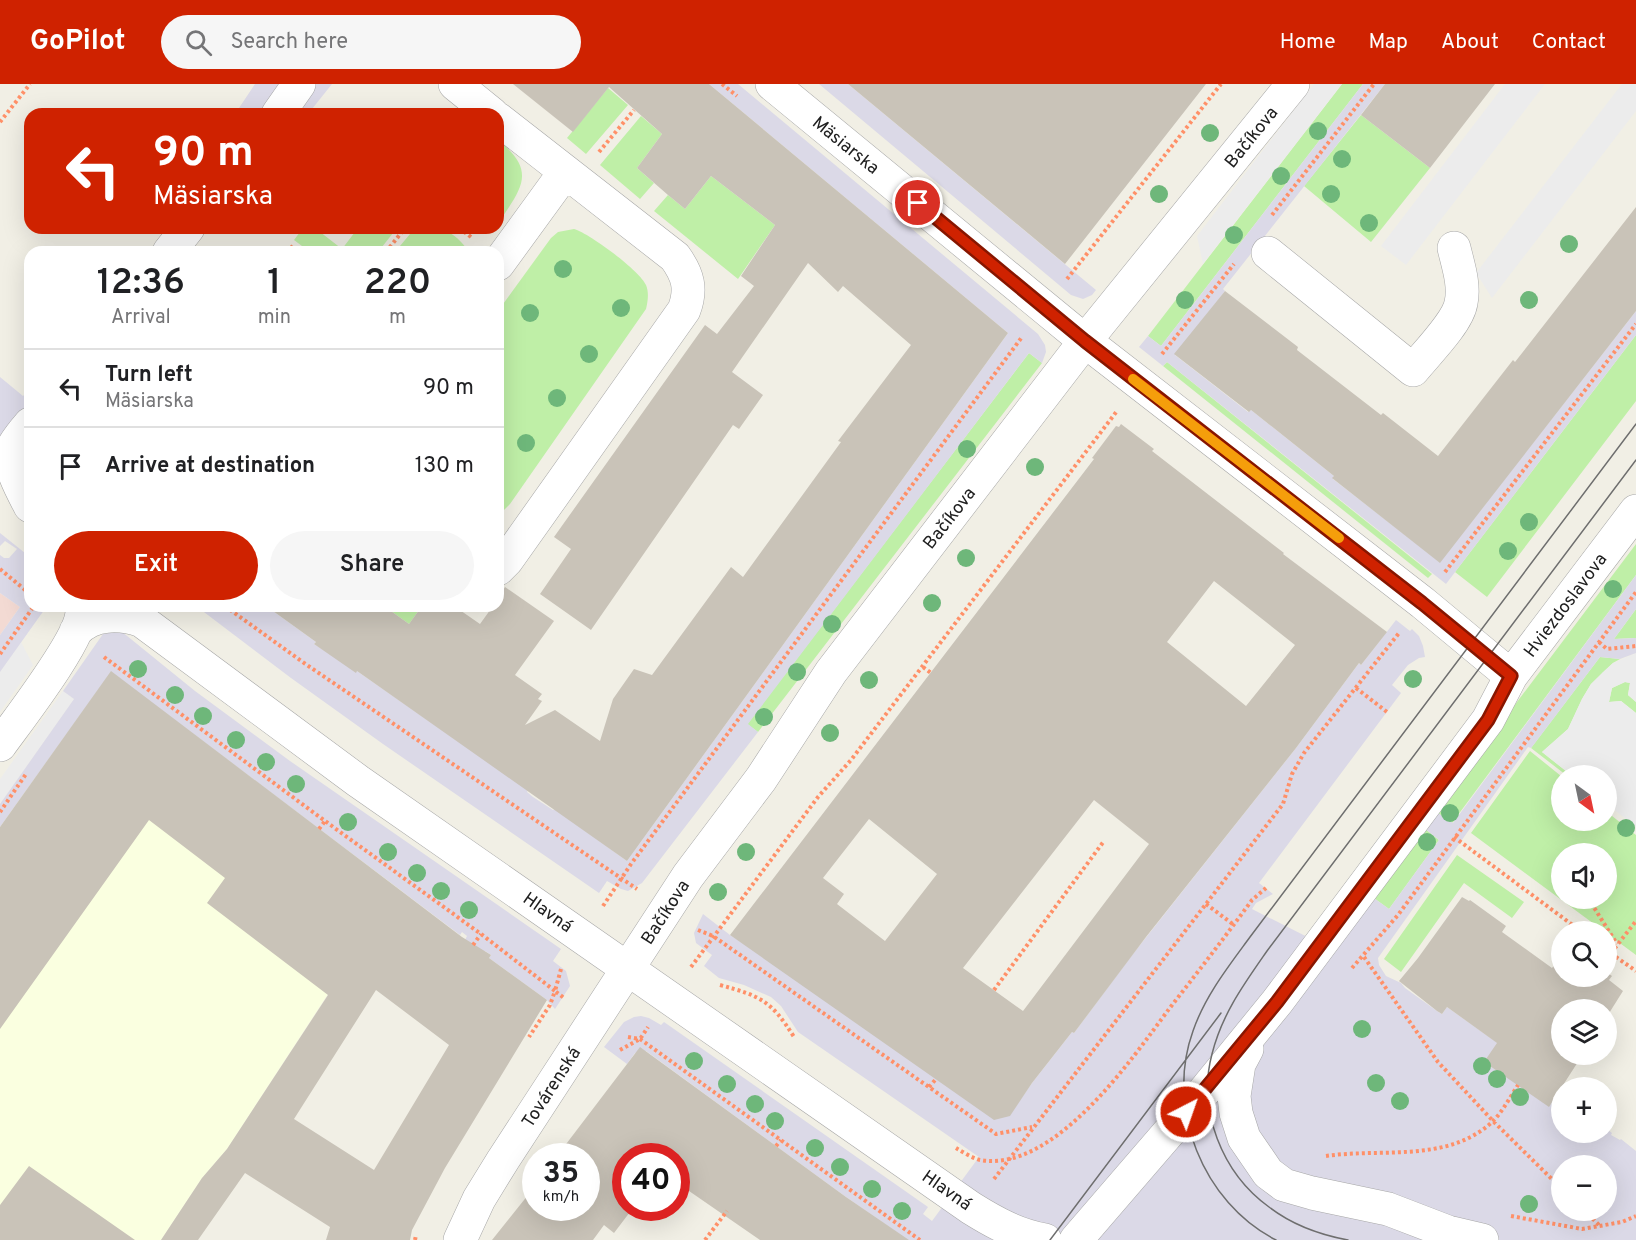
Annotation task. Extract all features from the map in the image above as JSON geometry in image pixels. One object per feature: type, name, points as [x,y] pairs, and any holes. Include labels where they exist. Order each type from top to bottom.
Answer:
[{"type":"street","points":[[282,108],[299,84]]},
{"type":"street","points":[[454,84],[484,108]]},
{"type":"street","name":"Mäsiarska","points":[[772,84],[1085,341],[1422,603],[1511,676]]},
{"type":"street","name":"Bačíkova","points":[[628,968],[688,876],[761,779],[831,672],[1085,341],[1293,84]]},
{"type":"street","points":[[504,123],[675,257],[682,266],[689,283],[684,310],[504,563]]},
{"type":"street","points":[[504,257],[570,176]]},
{"type":"street","points":[[174,246],[183,234]]},
{"type":"street","points":[[1258,244],[1413,370],[1456,317],[1461,304],[1461,280],[1454,248]]},
{"type":"street","points":[[11,452],[12,466],[24,494]]},
{"type":"street","name":"Hviezdoslavova","points":[[1077,1240],[1277,1002],[1488,720],[1511,676],[1636,511]]},
{"type":"street","name":"Hlavná","points":[[79,619],[87,621],[124,616],[142,621],[358,781],[993,1222],[1025,1237],[1044,1240]]},
{"type":"street","points":[[0,745],[48,678],[79,619]]},
{"type":"street","name":"Továrenská","points":[[460,1240],[479,1199],[503,1160],[628,968]]},
{"type":"street","points":[[1277,1002],[1239,1064],[1234,1096],[1236,1113],[1244,1138],[1268,1173],[1284,1185],[1388,1209],[1448,1232],[1482,1240]]},
{"type":"path","points":[[0,122],[30,84]]},
{"type":"path","points":[[614,1054],[640,1039],[713,936],[818,797],[851,760],[1116,413],[1135,380],[1164,353],[1258,244],[1374,84]]},
{"type":"path","points":[[570,176],[634,110]]},
{"type":"path","points":[[391,246],[400,234]]},
{"type":"path","points":[[1266,888],[1252,900],[1128,1064],[1080,1118],[1044,1144],[1010,1158],[1032,1126],[1283,804],[1292,774],[1304,753],[1636,324]]},
{"type":"path","points":[[0,569],[24,589]]},
{"type":"path","points":[[1551,1177],[1493,1121],[1438,1062],[1364,957],[1398,915],[1636,592]]},
{"type":"path","points":[[0,654],[30,612]]},
{"type":"path","points":[[233,612],[304,663],[695,928],[713,936],[996,1134],[1032,1126]]},
{"type":"path","points":[[79,619],[94,646],[107,661],[481,934],[555,991],[550,1005],[529,1037]]},
{"type":"path","points":[[1599,642],[1607,649],[1636,646]]},
{"type":"path","points":[[923,667],[931,672]]},
{"type":"path","points":[[1356,688],[1387,712]]},
{"type":"path","points":[[319,829],[325,821]]},
{"type":"path","points":[[1454,837],[1567,921]]},
{"type":"path","points":[[994,990],[1104,841]]},
{"type":"path","points":[[1206,903],[1234,925]]},
{"type":"path","points":[[1617,944],[1636,921]]},
{"type":"path","points":[[473,945],[481,934]]},
{"type":"path","points":[[1617,957],[1636,971]]},
{"type":"path","points":[[929,1087],[936,1079]]},
{"type":"path","points":[[1324,1156],[1346,1153],[1419,1152],[1461,1142],[1478,1133],[1493,1121],[1518,1085]]},
{"type":"path","points":[[705,1094],[709,1088]]},
{"type":"path","points":[[776,1146],[781,1140]]},
{"type":"path","points":[[705,1240],[727,1211]]},
{"type":"path","points":[[1509,1216],[1582,1229],[1622,1222],[1636,1216]]},
{"type":"path","points":[[1595,1221],[1600,1226]]},
{"type":"shaded area","points":[[255,84],[285,84],[267,108],[239,108]]},
{"type":"shaded area","points":[[313,84],[332,84],[313,108],[296,108]]},
{"type":"shaded area","points":[[709,84],[738,84],[1038,334],[1045,345],[1046,352],[1042,363],[1029,353],[748,724],[758,732],[642,883],[628,891],[607,881],[599,893],[383,744],[204,612],[274,612],[316,642],[314,644],[357,671],[627,861],[1008,333]]},
{"type":"shaded area","points":[[819,84],[848,84],[1096,290],[1092,295],[1083,299],[1071,295]]},
{"type":"shaded area","points":[[1314,84],[1342,84],[1203,264],[1197,236]]},
{"type":"shaded area","points":[[1363,84],[1385,84],[1223,289],[1225,291],[1175,355],[1248,412],[1251,410],[1334,476],[1333,479],[1440,562],[1636,311],[1636,335],[1446,584],[1167,362],[1163,366],[1139,347],[1148,336],[1161,346]]},
{"type":"shaded area","points":[[1505,84],[1545,84],[1406,265],[1381,246]]},
{"type":"shaded area","points":[[1622,84],[1636,84],[1636,111],[1492,298],[1476,273]]},
{"type":"shaded area","points":[[0,377],[24,395],[24,412],[0,441]]},
{"type":"shaded area","points":[[0,533],[24,552],[24,612],[43,612],[0,672],[0,635],[20,607],[0,593],[0,555],[9,558],[17,549],[5,541],[0,546]]},
{"type":"shaded area","points":[[1636,575],[1636,609],[1614,639],[1636,638],[1636,653],[1620,659],[1600,657],[1531,748],[1528,747],[1378,958],[1379,965],[1386,976],[1401,983],[1442,1014],[1447,1007],[1499,1044],[1485,1063],[1551,1104],[1551,1143],[1617,1143],[1617,1138],[1636,1151],[1636,1240],[908,1240],[646,1051],[635,1053],[627,1064],[604,1047],[624,1022],[634,1017],[649,1018],[661,1025],[664,1022],[928,1207],[923,1214],[932,1221],[979,1157],[798,1032],[781,1006],[771,997],[744,985],[719,978],[704,966],[712,955],[696,943],[694,933],[703,914],[730,935],[1009,1116],[1032,1083],[1072,1032],[1074,1033],[1129,959],[1296,748],[1359,663],[1361,665],[1396,620],[1419,636],[1425,657],[1408,665],[1392,685],[1401,693],[1259,883],[1273,894],[1256,903],[1252,909],[1331,949],[1371,896],[1389,909],[1439,840],[1424,828],[1435,811],[1453,823]]},
{"type":"shaded area","points":[[0,593],[20,607],[0,635]]},
{"type":"shaded area","points":[[121,631],[195,691],[290,761],[561,949],[553,961],[566,971],[570,986],[555,1009],[547,1000],[489,958],[491,955],[485,951],[483,953],[465,940],[467,936],[462,932],[460,935],[111,672],[0,827],[0,804],[74,699],[63,691],[103,634]]},
{"type":"shaded area","points":[[21,642],[33,665],[0,712],[0,672]]},
{"type":"shaded area","points":[[1636,653],[1636,702],[1628,695],[1630,683],[1625,682],[1612,688],[1609,702],[1621,701],[1636,713],[1636,827],[1617,812],[1617,765],[1558,765],[1542,752],[1568,729],[1591,684],[1613,663]]},
{"type":"shaded area","points":[[111,671],[403,892],[345,968],[227,1149],[202,1178],[161,1240],[0,1240],[0,827]]},
{"type":"shaded area","points":[[63,691],[74,699],[0,804],[0,779]]},
{"type":"green space","points":[[1342,84],[1363,84],[1161,346],[1148,336]]},
{"type":"green space","points":[[608,88],[628,105],[586,154],[567,138]]},
{"type":"green space","points":[[1361,115],[1430,168],[1371,242],[1304,186]]},
{"type":"green space","points":[[641,116],[662,134],[637,168],[654,183],[640,199],[600,165]]},
{"type":"green space","points":[[504,146],[518,162],[522,171],[522,181],[504,214]]},
{"type":"green space","points":[[711,176],[775,225],[738,279],[654,211],[668,195],[685,209]]},
{"type":"green space","points":[[574,229],[591,237],[613,253],[642,279],[648,291],[648,300],[646,309],[504,510],[504,303],[551,238],[558,232]]},
{"type":"green space","points":[[298,234],[323,234],[338,246],[302,246],[294,240]]},
{"type":"green space","points":[[353,234],[392,234],[383,246],[344,246]]},
{"type":"green space","points":[[410,234],[452,234],[464,246],[400,246]]},
{"type":"green space","points":[[1636,335],[1636,401],[1487,597],[1455,572]]},
{"type":"green space","points":[[1029,353],[1042,363],[758,732],[747,724]]},
{"type":"green space","points":[[1167,362],[1432,574],[1428,578],[1163,366]]},
{"type":"green space","points":[[1636,544],[1636,575],[1452,823],[1435,811]]},
{"type":"green space","points":[[1636,609],[1636,638],[1614,639]]},
{"type":"green space","points":[[392,612],[418,612],[409,624]]},
{"type":"green space","points":[[1600,657],[1620,659],[1591,684],[1568,729],[1542,752],[1558,765],[1553,765],[1531,748]]},
{"type":"green space","points":[[1625,682],[1630,683],[1628,695],[1636,702],[1636,713],[1621,701],[1609,702],[1612,688]]},
{"type":"green space","points":[[1530,751],[1551,768],[1551,831],[1617,831],[1617,820],[1636,835],[1636,955],[1617,941],[1617,921],[1590,921],[1574,909],[1617,909],[1617,843],[1551,843],[1551,892],[1471,833]]},
{"type":"green space","points":[[1424,828],[1439,840],[1389,909],[1371,896]]},
{"type":"green space","points":[[1457,855],[1524,902],[1512,918],[1464,883],[1401,972],[1384,959]]},
{"type":"building","points":[[513,84],[709,84],[1008,333],[627,861],[357,671],[356,673],[314,644],[316,642],[274,612],[392,612],[409,624],[418,612],[463,612],[480,624],[489,612],[504,612],[505,587],[554,621],[515,675],[542,694],[538,699],[542,701],[525,725],[555,710],[600,741],[613,699],[634,669],[652,675],[731,567],[743,577],[841,442],[838,441],[911,345],[843,286],[838,292],[808,263],[732,372],[763,395],[739,429],[733,425],[591,630],[540,594],[571,549],[554,537],[705,325],[717,334],[754,286],[741,276],[775,225],[711,176],[685,209],[668,195],[637,168],[662,134],[609,87],[573,132]]},
{"type":"building","points":[[848,84],[1206,84],[1065,264]]},
{"type":"building","points":[[1385,84],[1495,84],[1430,168],[1361,115]]},
{"type":"building","points":[[1636,207],[1636,311],[1440,563],[1332,478],[1334,476],[1251,410],[1249,412],[1174,354],[1225,291],[1298,347],[1297,350],[1438,456]]},
{"type":"building","points":[[1121,424],[1154,449],[1152,451],[1283,554],[1387,632],[1361,665],[1359,663],[1296,748],[1146,937],[1074,1033],[1072,1032],[1032,1083],[1010,1116],[994,1120],[730,935],[1094,459],[1092,458],[1116,426],[1119,427]],"holes":[[[1214,581],[1295,645],[1246,706],[1167,642]],[[1094,800],[1149,844],[1023,1011],[963,968]],[[869,819],[937,874],[885,941],[837,904],[844,894],[823,878]]]},
{"type":"building","points":[[111,671],[462,937],[491,955],[489,958],[547,1000],[445,1168],[412,1230],[410,1240],[326,1240],[330,1227],[245,1173],[198,1240],[161,1240],[202,1178],[227,1149],[328,995],[207,903],[225,878],[149,820],[0,1029],[0,827]],"holes":[[[376,990],[449,1045],[374,1170],[294,1119]]]},
{"type":"building","points":[[1462,897],[1470,900],[1506,926],[1502,932],[1551,967],[1551,987],[1617,986],[1623,991],[1617,1001],[1551,999],[1551,1065],[1576,1065],[1568,1077],[1551,1077],[1549,1107],[1484,1062],[1497,1043],[1447,1007],[1442,1014],[1437,1011],[1399,981]]},
{"type":"building","points":[[640,1047],[909,1240],[760,1240],[690,1192],[690,1143],[612,1143],[612,1221],[623,1221],[614,1233],[604,1225],[593,1240],[492,1240],[522,1202],[522,1221],[600,1221],[600,1143],[567,1143]]},
{"type":"building","points":[[29,1166],[135,1240],[0,1240],[0,1205]]},
{"type":"tram line","points":[[1276,1240],[1250,1224],[1228,1203],[1210,1178],[1197,1150],[1188,1121],[1184,1091],[1186,1061],[1198,1018],[1218,982],[1242,948],[1636,424]]},
{"type":"tram line","points":[[1348,1240],[1317,1232],[1287,1219],[1252,1193],[1238,1177],[1217,1139],[1211,1118],[1208,1075],[1216,1039],[1235,1000],[1267,951],[1636,460]]},
{"type":"tram line","points":[[1050,1240],[1221,1013]]},
{"type":"slow traffic","points":[[1133,379],[1339,538]]},
{"type":"route","points":[[918,203],[1085,341],[1422,603],[1511,676],[1488,720],[1277,1002],[1186,1112]]}]
